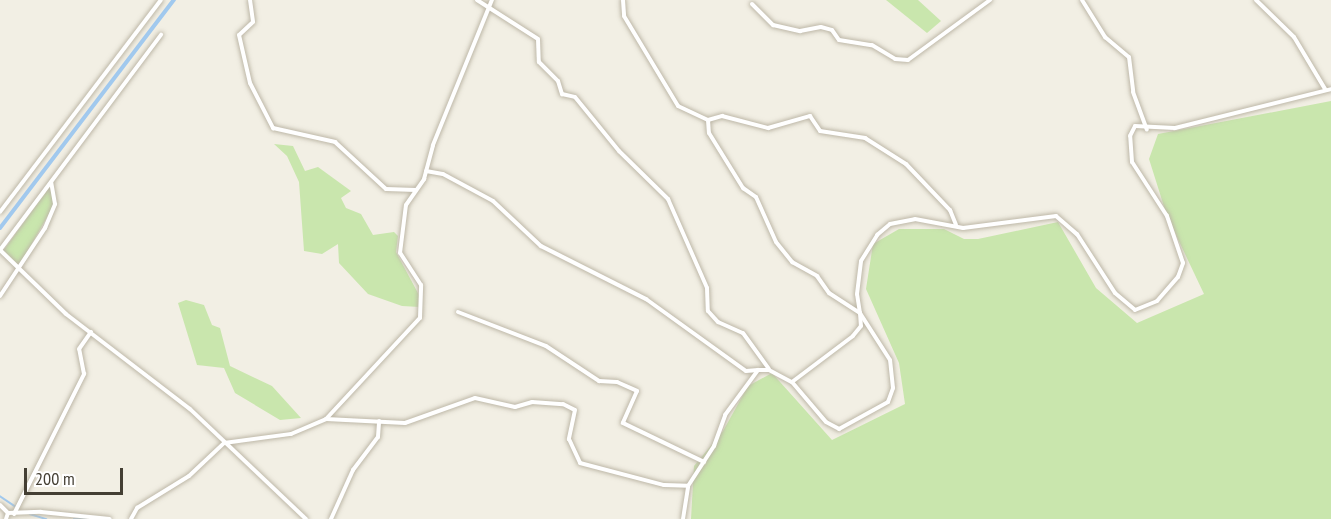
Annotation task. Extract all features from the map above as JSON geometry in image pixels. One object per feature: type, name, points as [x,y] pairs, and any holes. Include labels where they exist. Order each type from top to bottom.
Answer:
[{"type":"street","points":[[0,212],[161,0]]},
{"type":"street","points":[[250,0],[252,22],[239,35],[250,83],[273,129],[335,142],[386,189],[416,190]]},
{"type":"street","points":[[477,0],[538,39],[539,62],[558,81],[562,94],[575,97],[619,150],[668,199],[707,288],[708,311],[718,322],[743,333],[769,370],[792,382],[826,422],[839,429],[888,402],[893,388],[890,360],[860,313],[829,293],[818,276],[792,262],[769,229],[756,197],[743,188],[709,133],[708,120]]},
{"type":"street","points":[[131,519],[137,508],[189,476],[224,443],[291,434],[326,419],[420,318],[421,285],[399,245],[406,206],[426,171],[492,0]]},
{"type":"street","points":[[623,0],[624,16],[678,106],[708,120],[722,116],[768,128],[810,116],[820,131],[865,138],[906,164],[950,210],[956,225]]},
{"type":"street","points":[[752,4],[773,25],[800,31],[820,27],[832,30],[839,40],[872,45],[895,59],[909,60],[990,0]]},
{"type":"street","points":[[1082,0],[1105,37],[1129,57],[1134,92],[1148,130]]},
{"type":"street","points":[[792,382],[852,336],[861,326],[857,294],[861,261],[877,235],[900,221],[982,227],[1056,216],[1077,234],[1115,293],[1135,310],[1157,301],[1178,277],[1183,263],[1167,216],[1132,162],[1130,136],[1135,126],[1148,130],[1186,125],[1328,89],[1294,37],[1256,0]]},
{"type":"street","points":[[161,34],[0,250],[18,269],[91,332],[190,409],[306,519]]},
{"type":"street","points":[[426,171],[443,174],[493,201],[541,246],[646,299],[746,371],[769,370]]},
{"type":"street","points":[[0,296],[55,204],[51,182]]},
{"type":"street","points":[[458,312],[539,343],[599,381],[637,391],[623,423],[704,462]]},
{"type":"street","points":[[14,514],[84,374],[80,349],[91,332]]},
{"type":"street","points":[[683,519],[688,486],[704,462],[725,415],[758,370]]},
{"type":"street","points":[[326,419],[405,423],[475,398],[515,407],[532,402],[563,404],[575,410],[569,439],[580,463],[664,485],[688,486]]},
{"type":"street","points":[[331,519],[353,470],[378,437],[379,421]]},
{"type":"street","points":[[0,505],[8,513],[14,514],[84,514],[110,519]]},
{"type":"street","points":[[6,519],[8,513]]},
{"type":"green space","points":[[886,0],[918,0],[941,21],[927,33]]},
{"type":"green space","points":[[1331,101],[1331,519],[691,519],[694,466],[723,431],[748,386],[772,373],[832,440],[905,404],[899,363],[866,289],[873,244],[899,229],[944,229],[964,239],[978,239],[1058,222],[1096,288],[1137,323],[1204,294],[1167,216],[1149,159],[1158,134]]},
{"type":"green space","points":[[274,144],[293,146],[305,171],[318,167],[351,191],[341,198],[346,208],[361,214],[373,235],[394,232],[398,236],[396,252],[419,295],[420,307],[402,306],[368,294],[339,263],[338,244],[322,254],[304,251],[299,182],[287,156]]},
{"type":"green space","points":[[51,185],[54,205],[19,266],[3,251]]},
{"type":"green space","points":[[186,300],[204,305],[212,325],[220,328],[230,366],[272,386],[301,418],[280,420],[235,393],[224,368],[197,365],[178,303]]},
{"type":"waterway","points":[[0,228],[174,0]]},
{"type":"waterway","points":[[0,496],[15,506]]},
{"type":"waterway","points":[[30,514],[46,519]]},
{"type":"waterway","points":[[74,519],[86,519]]}]
